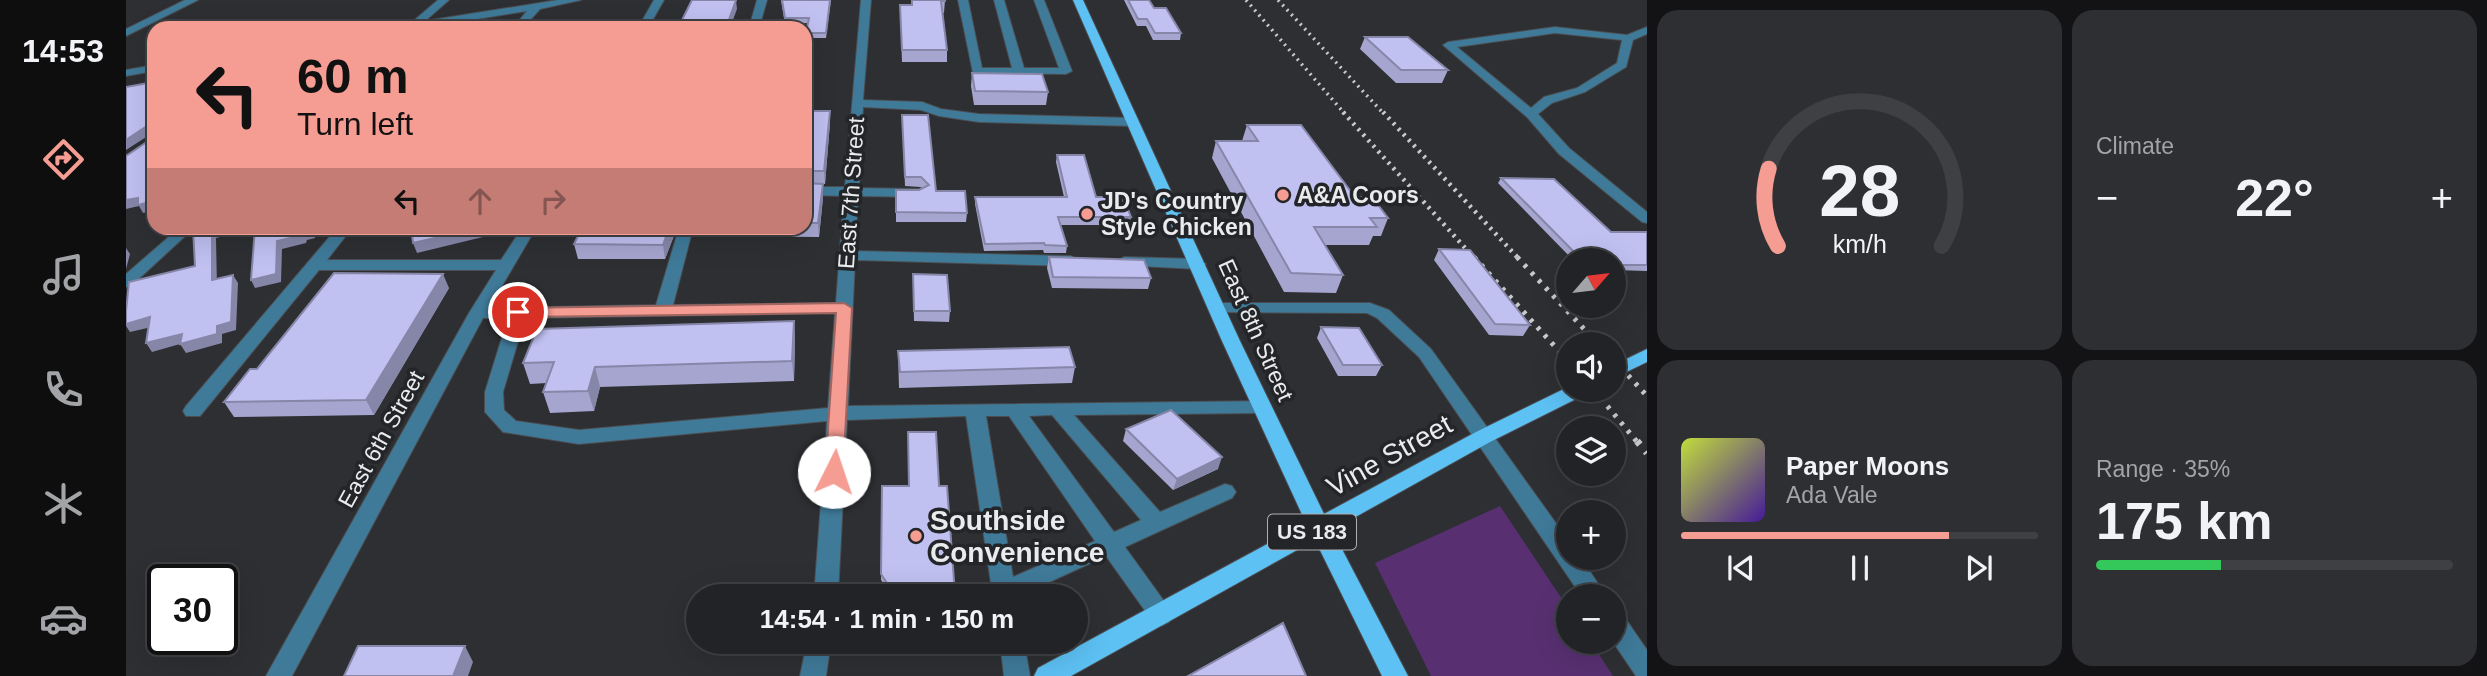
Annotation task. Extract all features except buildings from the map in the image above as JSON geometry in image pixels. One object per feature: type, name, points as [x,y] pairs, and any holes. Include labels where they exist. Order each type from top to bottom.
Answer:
[{"type":"main road","name":"East 8th Street","points":[[1078,0],[1260,406],[1395,676]]},
{"type":"main road","points":[[1626,366],[1647,355]]},
{"type":"main road","name":"Vine Street","points":[[1047,676],[1483,437],[1556,400]]},
{"type":"street","points":[[150,21],[193,0]]},
{"type":"street","points":[[420,21],[444,0]]},
{"type":"street","points":[[448,21],[576,0]]},
{"type":"street","points":[[647,21],[659,0]]},
{"type":"street","points":[[756,21],[762,0]]},
{"type":"street","name":"East 7th Street","points":[[827,584],[851,191],[866,0]]},
{"type":"street","points":[[963,0],[977,71],[1066,71],[1039,0]]},
{"type":"street","points":[[999,0],[1019,71]]},
{"type":"street","points":[[523,21],[536,6]]},
{"type":"street","points":[[126,33],[147,23]]},
{"type":"street","points":[[1647,30],[1628,38],[1555,30],[1448,45],[1531,114],[1564,150],[1647,219]]},
{"type":"street","points":[[1531,114],[1548,100],[1581,90],[1622,65],[1628,38]]},
{"type":"street","points":[[126,73],[147,69]]},
{"type":"street","points":[[857,103],[922,106],[939,112],[979,117],[1133,122]]},
{"type":"street","points":[[812,191],[919,192]]},
{"type":"street","points":[[126,282],[179,235]]},
{"type":"street","points":[[193,411],[339,235]]},
{"type":"street","name":"East 6th Street","points":[[279,676],[477,313],[524,235]]},
{"type":"street","points":[[663,310],[684,235]]},
{"type":"street","points":[[847,256],[1198,264]]},
{"type":"street","points":[[313,265],[507,265]]},
{"type":"street","points":[[1217,308],[1370,307],[1383,314],[1425,353],[1556,541]]},
{"type":"street","points":[[477,313],[844,308]]},
{"type":"street","points":[[518,312],[494,392],[495,412],[510,427],[579,437],[868,411],[1260,406]]},
{"type":"street","points":[[1014,409],[1161,615]]},
{"type":"street","points":[[1058,409],[1157,523]]},
{"type":"street","points":[[975,410],[1002,584]]},
{"type":"street","points":[[1025,584],[1225,492]]},
{"type":"street","points":[[1626,640],[1647,671]]},
{"type":"street","points":[[813,676],[817,654]]},
{"type":"street","points":[[1014,654],[1017,676]]},
{"type":"shaded area","points":[[1500,506],[1556,590],[1556,654],[1599,654],[1613,676],[1431,676],[1375,563]]},
{"type":"railway","points":[[1246,0],[1345,114]]},
{"type":"railway","points":[[1278,0],[1384,114]]},
{"type":"railway","points":[[1343,112],[1475,259]]},
{"type":"railway","points":[[1383,112],[1519,259]]},
{"type":"railway","points":[[1474,257],[1556,348]]},
{"type":"railway","points":[[1517,257],[1587,332]]},
{"type":"railway","points":[[1626,373],[1647,396]]},
{"type":"railway","points":[[1604,402],[1638,443]]},
{"type":"railway","points":[[1637,441],[1647,453]]},
{"type":"place","name":"A&A Coors","points":[[1283,195]]},
{"type":"place","name":"JD's Country Style Chicken","points":[[1087,214]]},
{"type":"place","name":"Southside Convenience","points":[[916,536]]},
{"type":"route","points":[[518,312],[844,308],[834,472]]}]
